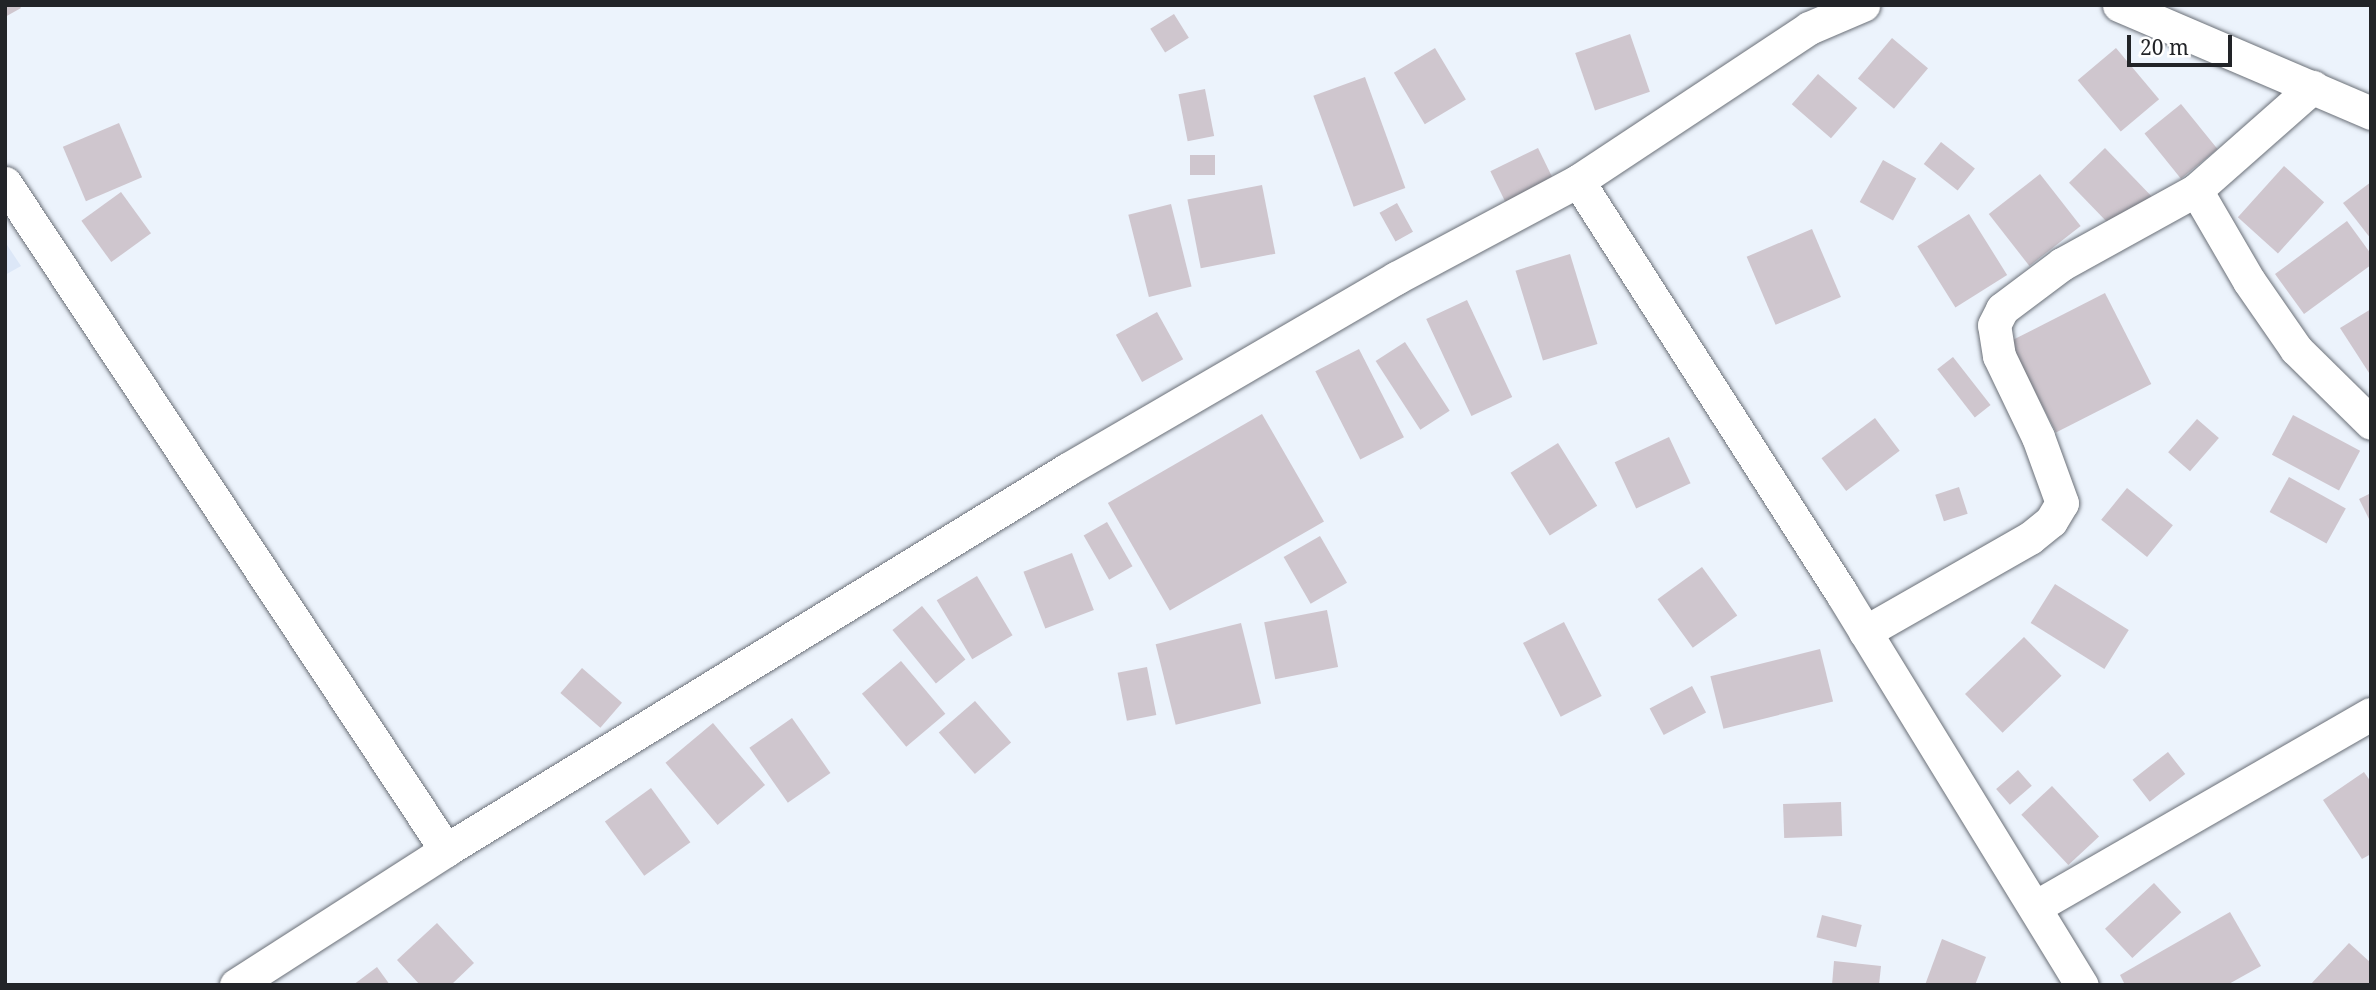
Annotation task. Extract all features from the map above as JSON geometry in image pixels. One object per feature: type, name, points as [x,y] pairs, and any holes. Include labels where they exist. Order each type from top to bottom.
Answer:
[{"type":"street","points":[[236,985],[446,850],[1068,469],[1396,278],[1578,181],[1809,27],[1863,5]]},
{"type":"street","points":[[2119,5],[2371,113]]},
{"type":"street","points":[[1865,632],[2030,538],[2051,521],[2062,503],[2058,485],[1994,340],[2002,309],[2062,264],[2196,190],[2313,88]]},
{"type":"street","points":[[1578,181],[1865,632],[2081,985]]},
{"type":"street","points":[[5,183],[446,850]]},
{"type":"street","points":[[2196,190],[2249,281],[2297,349],[2371,423]]},
{"type":"street","points":[[2035,907],[2371,714]]},
{"type":"shaded area","points":[[5,242],[21,266],[5,275]]},
{"type":"building","points":[[5,5],[19,5],[21,8],[5,17]]},
{"type":"building","points":[[1174,14],[1189,38],[1165,53],[1150,29]]},
{"type":"building","points":[[1630,34],[1650,92],[1595,111],[1575,53]]},
{"type":"building","points":[[1892,38],[1928,68],[1894,109],[1858,79]]},
{"type":"building","points":[[1435,48],[1466,99],[1425,124],[1394,73]]},
{"type":"building","points":[[2116,48],[2159,99],[2121,131],[2078,80]]},
{"type":"building","points":[[1818,74],[1857,108],[1831,138],[1792,104]]},
{"type":"building","points":[[1365,77],[1405,188],[1354,207],[1313,96]]},
{"type":"building","points":[[1205,89],[1214,136],[1188,141],[1178,94]]},
{"type":"building","points":[[2181,104],[2218,149],[2181,179],[2144,134]]},
{"type":"building","points":[[119,123],[142,177],[86,201],[63,147]]},
{"type":"building","points":[[1941,142],[1975,168],[1958,191],[1924,164]]},
{"type":"building","points":[[1538,148],[1553,179],[1505,202],[1490,171]]},
{"type":"building","points":[[2105,148],[2153,198],[2117,232],[2069,183]]},
{"type":"building","points":[[1190,155],[1215,155],[1215,175],[1190,175]]},
{"type":"building","points":[[1883,160],[1916,178],[1893,220],[1860,202]]},
{"type":"building","points":[[2284,166],[2324,202],[2278,253],[2238,217]]},
{"type":"building","points":[[2040,174],[2081,226],[2029,266],[1989,214]]},
{"type":"building","points":[[2371,182],[2371,239],[2343,203]]},
{"type":"building","points":[[1262,185],[1275,254],[1201,268],[1187,200]]},
{"type":"building","points":[[121,192],[151,233],[111,262],[81,221]]},
{"type":"building","points":[[1397,203],[1413,232],[1396,242],[1380,213]]},
{"type":"building","points":[[1171,204],[1192,286],[1149,297],[1128,215]]},
{"type":"building","points":[[1969,214],[2007,275],[1955,307],[1917,246]]},
{"type":"building","points":[[2347,221],[2371,254],[2371,265],[2304,314],[2275,274]]},
{"type":"building","points":[[1812,229],[1841,297],[1776,325],[1747,257]]},
{"type":"building","points":[[1570,254],[1597,344],[1543,361],[1515,271]]},
{"type":"building","points":[[2105,293],[2151,384],[2056,432],[2010,342]]},
{"type":"building","points":[[1467,300],[1512,397],[1471,416],[1426,319]]},
{"type":"building","points":[[2371,309],[2371,376],[2340,328]]},
{"type":"building","points":[[1157,312],[1183,359],[1142,382],[1116,335]]},
{"type":"building","points":[[1405,342],[1450,411],[1420,430],[1376,361]]},
{"type":"building","points":[[1359,349],[1404,437],[1360,459],[1315,371]]},
{"type":"building","points":[[1953,357],[1991,405],[1975,417],[1937,369]]},
{"type":"building","points":[[1262,414],[1324,521],[1170,610],[1108,503]]},
{"type":"building","points":[[2293,415],[2360,451],[2339,490],[2272,455]]},
{"type":"building","points":[[1875,418],[1900,451],[1846,491],[1821,458]]},
{"type":"building","points":[[2197,419],[2219,438],[2190,471],[2168,452]]},
{"type":"building","points":[[1669,437],[1691,483],[1636,509],[1615,462]]},
{"type":"building","points":[[1558,443],[1597,506],[1550,535],[1511,473]]},
{"type":"building","points":[[2289,477],[2346,509],[2326,543],[2270,512]]},
{"type":"building","points":[[1959,487],[1968,514],[1944,521],[1935,495]]},
{"type":"building","points":[[2127,488],[2173,525],[2147,557],[2101,520]]},
{"type":"building","points":[[2371,493],[2371,523],[2359,499]]},
{"type":"building","points":[[1107,522],[1132,566],[1109,580],[1084,536]]},
{"type":"building","points":[[1320,536],[1347,583],[1311,604],[1284,557]]},
{"type":"building","points":[[1072,553],[1094,610],[1045,629],[1023,572]]},
{"type":"building","points":[[1702,567],[1737,616],[1693,648],[1658,599]]},
{"type":"building","points":[[977,576],[1013,635],[972,659],[937,600]]},
{"type":"building","points":[[2055,584],[2129,630],[2104,669],[2031,623]]},
{"type":"building","points":[[922,606],[965,660],[936,684],[892,630]]},
{"type":"building","points":[[1327,610],[1338,667],[1275,679],[1264,622]]},
{"type":"building","points":[[1564,622],[1602,696],[1561,717],[1523,643]]},
{"type":"building","points":[[1241,623],[1261,704],[1176,725],[1156,644]]},
{"type":"building","points":[[2024,637],[2062,676],[2003,733],[1965,694]]},
{"type":"building","points":[[1820,649],[1833,701],[1723,729],[1710,676]]},
{"type":"building","points":[[901,661],[945,714],[906,747],[862,694]]},
{"type":"building","points":[[1147,667],[1156,715],[1127,721],[1118,673]]},
{"type":"building","points":[[582,668],[622,703],[600,728],[560,693]]},
{"type":"building","points":[[1692,686],[1706,712],[1664,735],[1650,709]]},
{"type":"building","points":[[975,701],[1011,743],[975,774],[939,732]]},
{"type":"building","points":[[792,718],[830,773],[788,803],[749,748]]},
{"type":"building","points":[[713,723],[765,785],[718,825],[666,763]]},
{"type":"building","points":[[2168,752],[2185,774],[2150,802],[2133,780]]},
{"type":"building","points":[[2018,770],[2032,786],[2010,805],[1996,789]]},
{"type":"building","points":[[2364,772],[2371,782],[2371,854],[2362,859],[2323,800]]},
{"type":"building","points":[[2052,786],[2099,836],[2068,865],[2021,815]]},
{"type":"building","points":[[651,788],[690,842],[644,876],[605,822]]},
{"type":"building","points":[[1841,802],[1842,836],[1784,838],[1783,804]]},
{"type":"building","points":[[2154,883],[2181,912],[2132,958],[2105,929]]},
{"type":"building","points":[[2230,912],[2261,966],[2227,985],[2125,985],[2120,975]]},
{"type":"building","points":[[1822,915],[1862,925],[1856,947],[1816,937]]},
{"type":"building","points":[[437,923],[474,963],[451,985],[420,985],[397,960]]},
{"type":"building","points":[[1942,939],[1986,957],[1975,985],[1925,985]]},
{"type":"building","points":[[2349,943],[2371,963],[2371,985],[2310,985]]},
{"type":"building","points":[[1834,961],[1881,966],[1879,985],[1832,985]]},
{"type":"building","points":[[377,967],[390,985],[353,985]]}]
